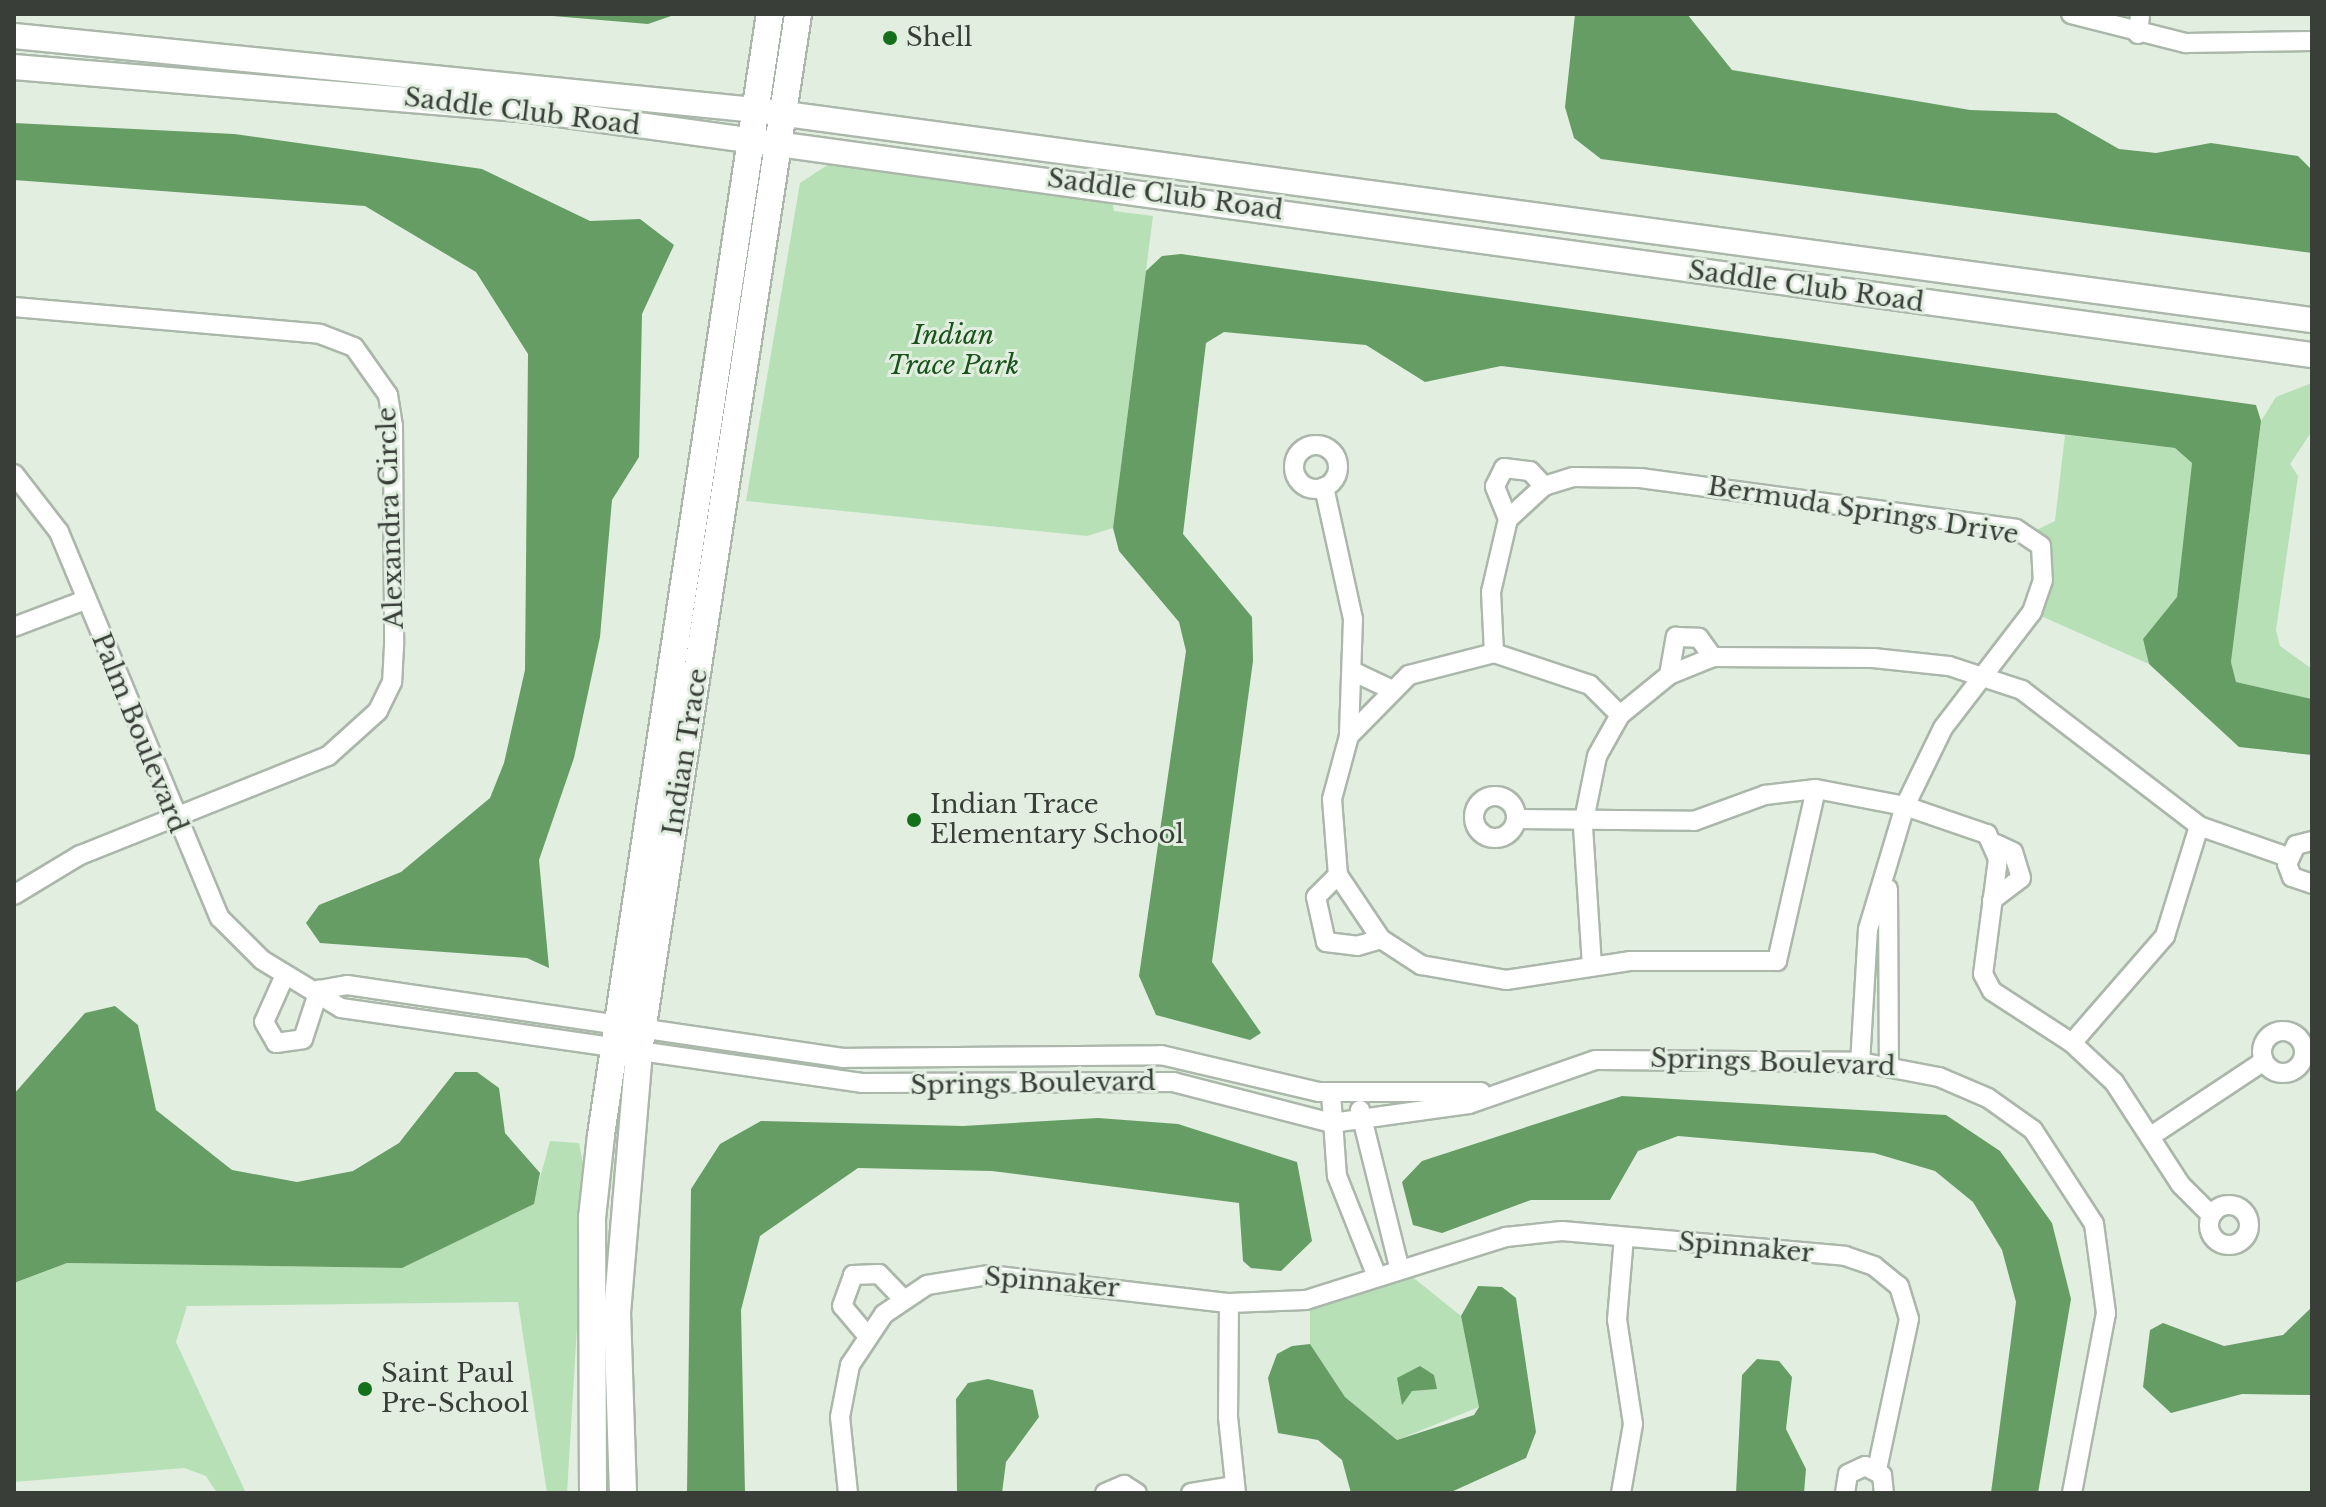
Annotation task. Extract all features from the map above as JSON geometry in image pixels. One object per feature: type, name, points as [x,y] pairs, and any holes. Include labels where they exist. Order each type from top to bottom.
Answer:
[{"type":"main road","name":"Indian Trace","points":[[593,1493],[592,1218],[614,1033],[753,142],[770,14]]},
{"type":"main road","name":"Indian Trace","points":[[623,1493],[617,1313],[640,1038],[781,146],[798,14]]},
{"type":"street","points":[[2071,14],[2138,34],[2186,43],[2312,41]]},
{"type":"street","points":[[2138,34],[2140,14]]},
{"type":"street","name":"Saddle Club Road","points":[[14,36],[756,110],[2312,320]]},
{"type":"street","name":"Saddle Club Road","points":[[14,67],[530,110],[2312,355]]},
{"type":"street","name":"Alexandra Circle","points":[[14,307],[320,334],[354,347],[388,395],[394,646],[392,682],[378,711],[328,756],[175,820],[80,855],[14,895]]},
{"type":"street","points":[[1494,653],[1491,592],[1508,519],[1544,486],[1523,468],[1504,468],[1495,486],[1508,519]]},
{"type":"street","name":"Palm Boulevard","points":[[14,474],[59,532],[175,820],[220,918],[285,975],[319,990],[341,1008],[425,1022],[614,1033]]},
{"type":"street","name":"Bermuda Springs Drive","points":[[1544,486],[1602,475],[1640,478],[2028,534],[2041,546],[2043,580],[2032,612],[1943,728],[1905,806],[1887,882],[1868,929],[1860,1062]]},
{"type":"street","points":[[1324,487],[1353,619],[1349,736],[1332,799],[1338,875],[1381,939],[1421,965],[1471,979],[1592,966],[1777,961],[1816,789]]},
{"type":"street","points":[[14,627],[85,600]]},
{"type":"street","points":[[1669,675],[1676,637],[1699,638],[1713,657]]},
{"type":"street","points":[[1349,736],[1390,689],[1409,675],[1494,653],[1578,679],[1620,715]]},
{"type":"street","points":[[1592,966],[1583,825],[1597,756],[1620,715],[1669,675],[1713,657],[1873,658],[1982,677],[2059,713],[2199,826],[2288,857]]},
{"type":"street","points":[[1352,671],[1390,689]]},
{"type":"street","points":[[1516,819],[1583,825],[1694,821],[1765,795],[1816,789],[1905,806],[1973,827],[2013,852],[2021,878],[1992,900]]},
{"type":"street","points":[[2072,1043],[2165,936],[2199,826]]},
{"type":"street","points":[[2312,841],[2296,845],[2288,857],[2292,877],[2312,884]]},
{"type":"street","points":[[1996,844],[1983,974],[1992,991],[2072,1043],[2154,1134],[2181,1185],[2211,1215]]},
{"type":"street","points":[[1338,875],[1316,897],[1326,942],[1339,947],[1381,939]]},
{"type":"street","name":"Bermuda Springs Drive","points":[[1887,882],[1902,987],[1889,1030],[1889,1064]]},
{"type":"street","points":[[285,975],[264,1022],[276,1043],[303,1039],[319,990]]},
{"type":"street","name":"Palm Boulevard","points":[[319,990],[347,985],[429,997],[614,1033]]},
{"type":"street","points":[[425,1022],[429,997]]},
{"type":"street","name":"Springs Boulevard","points":[[614,1033],[843,1058],[1161,1055],[1331,1093],[1363,1096],[1496,1091]]},
{"type":"street","name":"Springs Boulevard","points":[[614,1033],[640,1038],[734,1069],[911,1086],[1173,1082],[1332,1123],[1429,1113],[1595,1060],[1889,1064],[1988,1098],[2055,1155],[2094,1224],[2103,1260],[2100,1356],[2072,1493]]},
{"type":"street","points":[[2154,1134],[2264,1061]]},
{"type":"street","points":[[1331,1093],[1337,1176],[1370,1275]]},
{"type":"street","points":[[1363,1096],[1358,1122],[1399,1266]]},
{"type":"street","name":"Spinnaker","points":[[848,1493],[840,1417],[850,1365],[865,1333],[902,1298],[954,1277],[989,1275],[1229,1303],[1306,1300],[1370,1275],[1506,1237],[1562,1231],[1845,1256],[1899,1286],[1909,1319],[1877,1470],[1884,1493]]},
{"type":"street","points":[[1621,1493],[1633,1424],[1617,1320],[1624,1237]]},
{"type":"street","points":[[865,1333],[842,1306],[853,1275],[879,1274],[902,1298]]},
{"type":"street","points":[[1191,1493],[1235,1489],[1229,1303]]},
{"type":"street","points":[[1845,1493],[1853,1469],[1877,1470]]},
{"type":"street","points":[[1105,1493],[1124,1485],[1137,1493]]},
{"type":"green space","name":"Indian Trace Park","points":[[829,164],[1112,200],[1114,211],[1153,216],[1113,528],[1087,536],[746,501],[800,183]]},
{"type":"green space","points":[[2312,383],[2312,431],[2290,464],[2298,476],[2276,630],[2280,646],[2312,669],[2312,699],[2236,682],[2231,662],[2261,421],[2276,397]]},
{"type":"green space","points":[[2065,435],[2175,448],[2192,463],[2177,598],[2143,639],[2149,664],[2032,612],[2042,587],[2028,534],[2055,521]]},
{"type":"green space","points":[[550,1141],[579,1143],[586,1178],[567,1493],[547,1493],[518,1302],[187,1306],[176,1342],[246,1493],[217,1493],[206,1476],[184,1468],[14,1482],[14,1283],[67,1263],[402,1268],[533,1204]]},
{"type":"green space","points":[[1405,1271],[1461,1316],[1479,1407],[1397,1440],[1345,1397],[1310,1344],[1310,1301]]},
{"type":"shaded area","points":[[529,14],[677,14],[648,24]]},
{"type":"shaded area","points":[[1575,14],[1687,14],[1732,70],[1970,110],[2056,113],[2119,149],[2156,153],[2211,143],[2298,156],[2312,170],[2312,253],[1601,159],[1574,138],[1565,107]]},
{"type":"shaded area","points":[[14,123],[234,134],[482,169],[590,221],[640,219],[674,245],[642,314],[639,457],[612,500],[600,637],[574,758],[539,860],[549,968],[527,958],[320,943],[306,923],[319,905],[401,872],[490,798],[504,763],[525,670],[528,354],[476,272],[365,206],[14,180]]},
{"type":"shaded area","points":[[1181,254],[2256,405],[2261,421],[2231,662],[2236,682],[2312,699],[2312,755],[2239,747],[2149,664],[2143,639],[2177,597],[2192,463],[2175,448],[1501,366],[1425,382],[1366,345],[1224,332],[1206,343],[1183,534],[1252,617],[1253,661],[1212,962],[1261,1033],[1250,1040],[1156,1015],[1139,976],[1186,651],[1179,622],[1119,551],[1113,528],[1146,271],[1162,256]]},
{"type":"shaded area","points":[[115,1006],[138,1025],[156,1110],[232,1170],[297,1182],[353,1171],[399,1143],[455,1072],[477,1072],[499,1088],[505,1133],[540,1173],[534,1204],[402,1268],[67,1263],[14,1283],[14,1094],[85,1013]]},
{"type":"shaded area","points":[[1622,1096],[1946,1115],[2000,1151],[2052,1223],[2071,1299],[2038,1493],[1991,1493],[2016,1302],[2002,1250],[1973,1202],[1935,1171],[1874,1153],[1678,1136],[1638,1151],[1610,1200],[1531,1200],[1442,1233],[1413,1225],[1402,1182],[1422,1161]]},
{"type":"shaded area","points":[[1098,1118],[1178,1124],[1297,1162],[1312,1241],[1281,1271],[1251,1268],[1243,1261],[1239,1203],[992,1171],[858,1168],[760,1236],[741,1310],[745,1493],[687,1493],[691,1189],[720,1144],[761,1121],[963,1126]]},
{"type":"shaded area","points":[[1478,1286],[1502,1287],[1516,1298],[1536,1432],[1526,1458],[1449,1493],[1351,1493],[1342,1460],[1318,1440],[1278,1433],[1268,1378],[1277,1354],[1292,1346],[1310,1344],[1345,1397],[1397,1440],[1474,1415],[1479,1407],[1461,1316]]},
{"type":"shaded area","points":[[2312,1307],[2312,1395],[2242,1394],[2171,1413],[2143,1387],[2150,1330],[2163,1323],[2224,1346],[2283,1335]]},
{"type":"shaded area","points":[[1757,1359],[1779,1361],[1792,1377],[1786,1429],[1806,1469],[1804,1493],[1736,1493],[1742,1375]]},
{"type":"shaded area","points":[[1420,1366],[1434,1375],[1437,1389],[1412,1391],[1402,1405],[1397,1378]]},
{"type":"shaded area","points":[[988,1379],[1033,1390],[1039,1417],[1006,1462],[1002,1493],[957,1493],[956,1399],[968,1383]]},
{"type":"place","name":"Shell","points":[[890,38]]},
{"type":"place","name":"Indian Trace Elementary School","points":[[914,820]]},
{"type":"place","name":"Saint Paul Pre-School","points":[[365,1389]]}]
